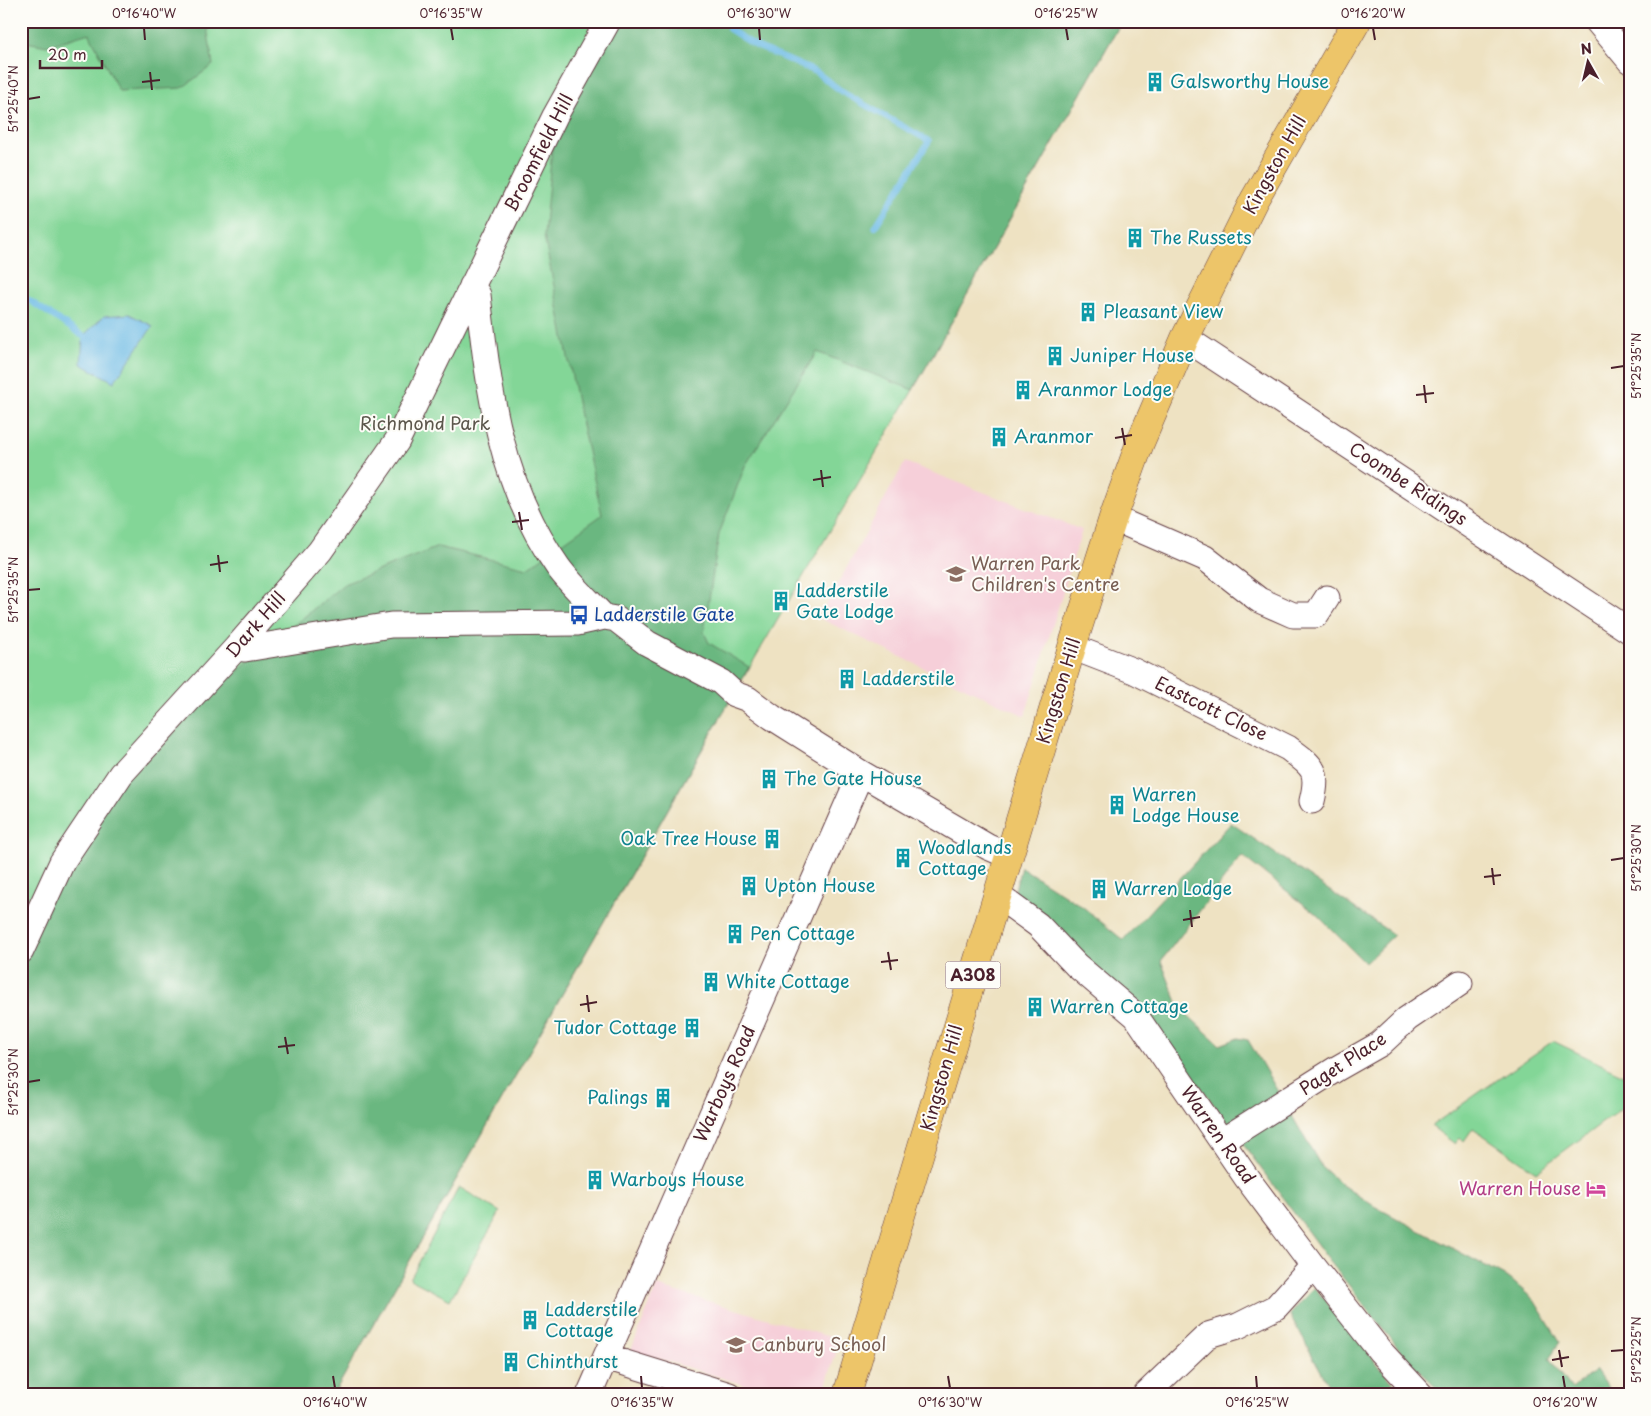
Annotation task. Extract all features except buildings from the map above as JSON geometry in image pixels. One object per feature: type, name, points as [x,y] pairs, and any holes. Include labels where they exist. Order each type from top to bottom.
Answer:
[{"type":"main road","name":"Kingston Hill","points":[[847,1395],[1072,647],[1113,518],[1140,443],[1185,338],[1254,200],[1357,21]]},
{"type":"street","name":"Broomfield Hill","points":[[472,286],[556,116],[608,21]]},
{"type":"street","points":[[1597,21],[1630,61]]},
{"type":"street","points":[[472,286],[478,295],[496,426],[506,462],[519,496],[558,568],[604,617]]},
{"type":"street","name":"Dark Hill","points":[[21,951],[62,862],[121,774],[236,648],[320,551],[397,441],[472,286]]},
{"type":"street","name":"Coombe Ridings","points":[[1185,338],[1630,631]]},
{"type":"street","points":[[1113,518],[1205,558],[1259,600],[1293,615],[1316,615],[1327,598]]},
{"type":"street","points":[[236,648],[246,649],[391,625],[577,622],[604,617],[616,619],[647,643],[721,682],[734,694],[748,699],[772,717],[861,773],[988,847],[1009,856]]},
{"type":"street","name":"Eastcott Close","points":[[1072,647],[1134,671],[1288,748],[1310,764],[1317,782],[1312,801]]},
{"type":"street","name":"Warboys Road","points":[[588,1395],[861,773]]},
{"type":"street","name":"Warren Road","points":[[997,895],[1038,925],[1076,965],[1136,1016],[1222,1141],[1313,1266],[1380,1351],[1421,1395]]},
{"type":"street","name":"Paget Place","points":[[1222,1141],[1336,1069],[1380,1044],[1407,1019],[1460,983]]},
{"type":"street","points":[[1145,1395],[1208,1335],[1238,1326],[1276,1307],[1313,1266]]},
{"type":"street","points":[[606,1357],[729,1395]]},
{"type":"shaded area","name":"Warren Park Children's Centre","points":[[905,462],[1082,530],[1025,716],[819,618]]},
{"type":"shaded area","name":"Canbury School","points":[[657,1286],[840,1340],[823,1395],[778,1395],[631,1350]]},
{"type":"green space","name":"Richmond Park","points":[[21,21],[1122,21],[913,390],[734,694],[333,1395],[21,1395]]},
{"type":"green space","points":[[21,21],[204,21],[207,27],[213,65],[182,88],[119,91],[89,33],[47,46],[21,41]]},
{"type":"green space","name":"Richmond Park","points":[[608,21],[1122,21],[913,390],[817,352],[745,466],[719,534],[704,632],[709,643],[749,667],[333,1395],[21,1395],[21,951],[121,774],[244,666],[344,584],[438,547],[527,568],[602,515],[544,236],[555,116]]},
{"type":"green space","points":[[1231,823],[1394,935],[1365,963],[1315,913],[1242,856],[1161,961],[1179,1007],[1220,1045],[1238,1038],[1248,1040],[1321,1166],[1342,1185],[1374,1206],[1510,1279],[1534,1300],[1560,1342],[1549,1358],[1572,1389],[1596,1370],[1613,1395],[1445,1395],[1407,1359],[1328,1259],[1145,1012],[1014,893],[1021,867],[1083,907],[1123,940]]},
{"type":"green space","points":[[1553,1041],[1630,1078],[1630,1102],[1536,1172],[1473,1128],[1464,1141],[1460,1137],[1455,1144],[1431,1126]]},
{"type":"green space","points":[[459,1187],[500,1212],[450,1300],[410,1279]]},
{"type":"green space","points":[[1314,1287],[1403,1395],[1334,1395],[1290,1315]]},
{"type":"water","points":[[129,314],[153,326],[114,382],[81,364],[83,336],[104,316]]},
{"type":"waterway","points":[[729,29],[756,46],[816,72],[844,93],[929,141],[875,227]]},
{"type":"waterway","points":[[21,295],[83,336]]},
{"type":"place","name":"Galsworthy House","points":[[1155,82]]},
{"type":"place","name":"The Russets","points":[[1135,238]]},
{"type":"place","name":"Pleasant View","points":[[1088,312]]},
{"type":"place","name":"Juniper House","points":[[1055,356]]},
{"type":"place","name":"Aranmor Lodge","points":[[1023,390]]},
{"type":"place","name":"Aranmor","points":[[999,437]]},
{"type":"place","name":"Warren Park Children's Centre","points":[[956,574]]},
{"type":"place","name":"Ladderstile Gate Lodge","points":[[781,601]]},
{"type":"place","name":"Ladderstile Gate","points":[[579,615]]},
{"type":"place","name":"Ladderstile","points":[[847,679]]},
{"type":"place","name":"The Gate House","points":[[769,779]]},
{"type":"place","name":"Warren Lodge House","points":[[1117,805]]},
{"type":"place","name":"Oak Tree House","points":[[772,839]]},
{"type":"place","name":"Woodlands Cottage","points":[[903,858]]},
{"type":"place","name":"Upton House","points":[[749,886]]},
{"type":"place","name":"Warren Lodge","points":[[1099,889]]},
{"type":"place","name":"Pen Cottage","points":[[735,934]]},
{"type":"place","name":"White Cottage","points":[[711,982]]},
{"type":"place","name":"Warren Cottage","points":[[1035,1007]]},
{"type":"place","name":"Tudor Cottage","points":[[692,1028]]},
{"type":"place","name":"Palings","points":[[663,1098]]},
{"type":"place","name":"Warboys House","points":[[595,1180]]},
{"type":"place","name":"Warren House","points":[[1596,1189]]},
{"type":"place","name":"Ladderstile Cottage","points":[[530,1320]]},
{"type":"place","name":"Canbury School","points":[[736,1345]]},
{"type":"place","name":"Chinthurst","points":[[511,1362]]}]
